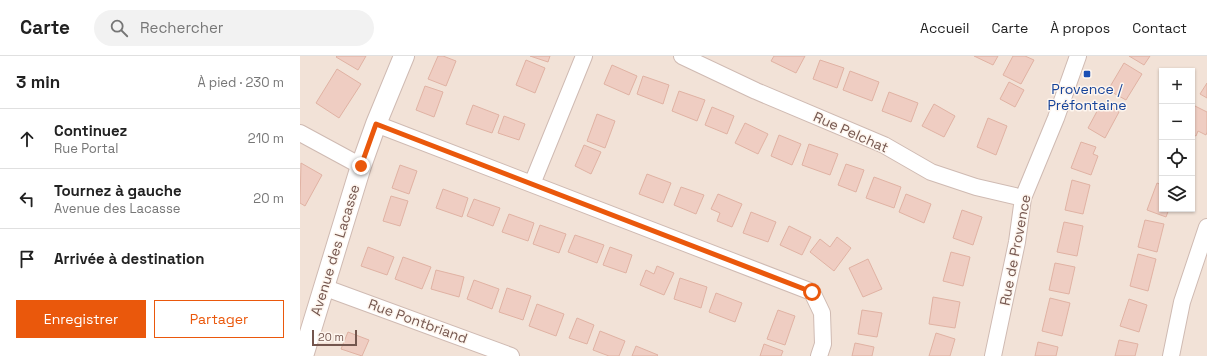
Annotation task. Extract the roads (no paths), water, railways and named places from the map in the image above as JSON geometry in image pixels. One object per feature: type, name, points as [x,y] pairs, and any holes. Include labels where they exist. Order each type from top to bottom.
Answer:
[{"type":"street","name":"Avenue des Lacasse","points":[[303,356],[361,166],[376,124],[404,56]]},
{"type":"street","points":[[532,184],[584,56]]},
{"type":"street","name":"Rue Pelchat","points":[[682,56],[756,91],[884,145],[931,172],[976,187],[1023,198]]},
{"type":"street","name":"Rue de Provence","points":[[993,356],[1017,242],[1023,198],[1056,118],[1078,56]]},
{"type":"street","points":[[376,124],[812,292],[822,313],[823,344],[819,356]]},
{"type":"street","points":[[300,133],[361,166]]},
{"type":"street","points":[[1171,356],[1182,302],[1207,227]]},
{"type":"street","name":"Rue Pontbriand","points":[[324,287],[476,349],[511,356]]},
{"type":"place","name":"Provence / Préfontaine","points":[[1087,74]]}]
